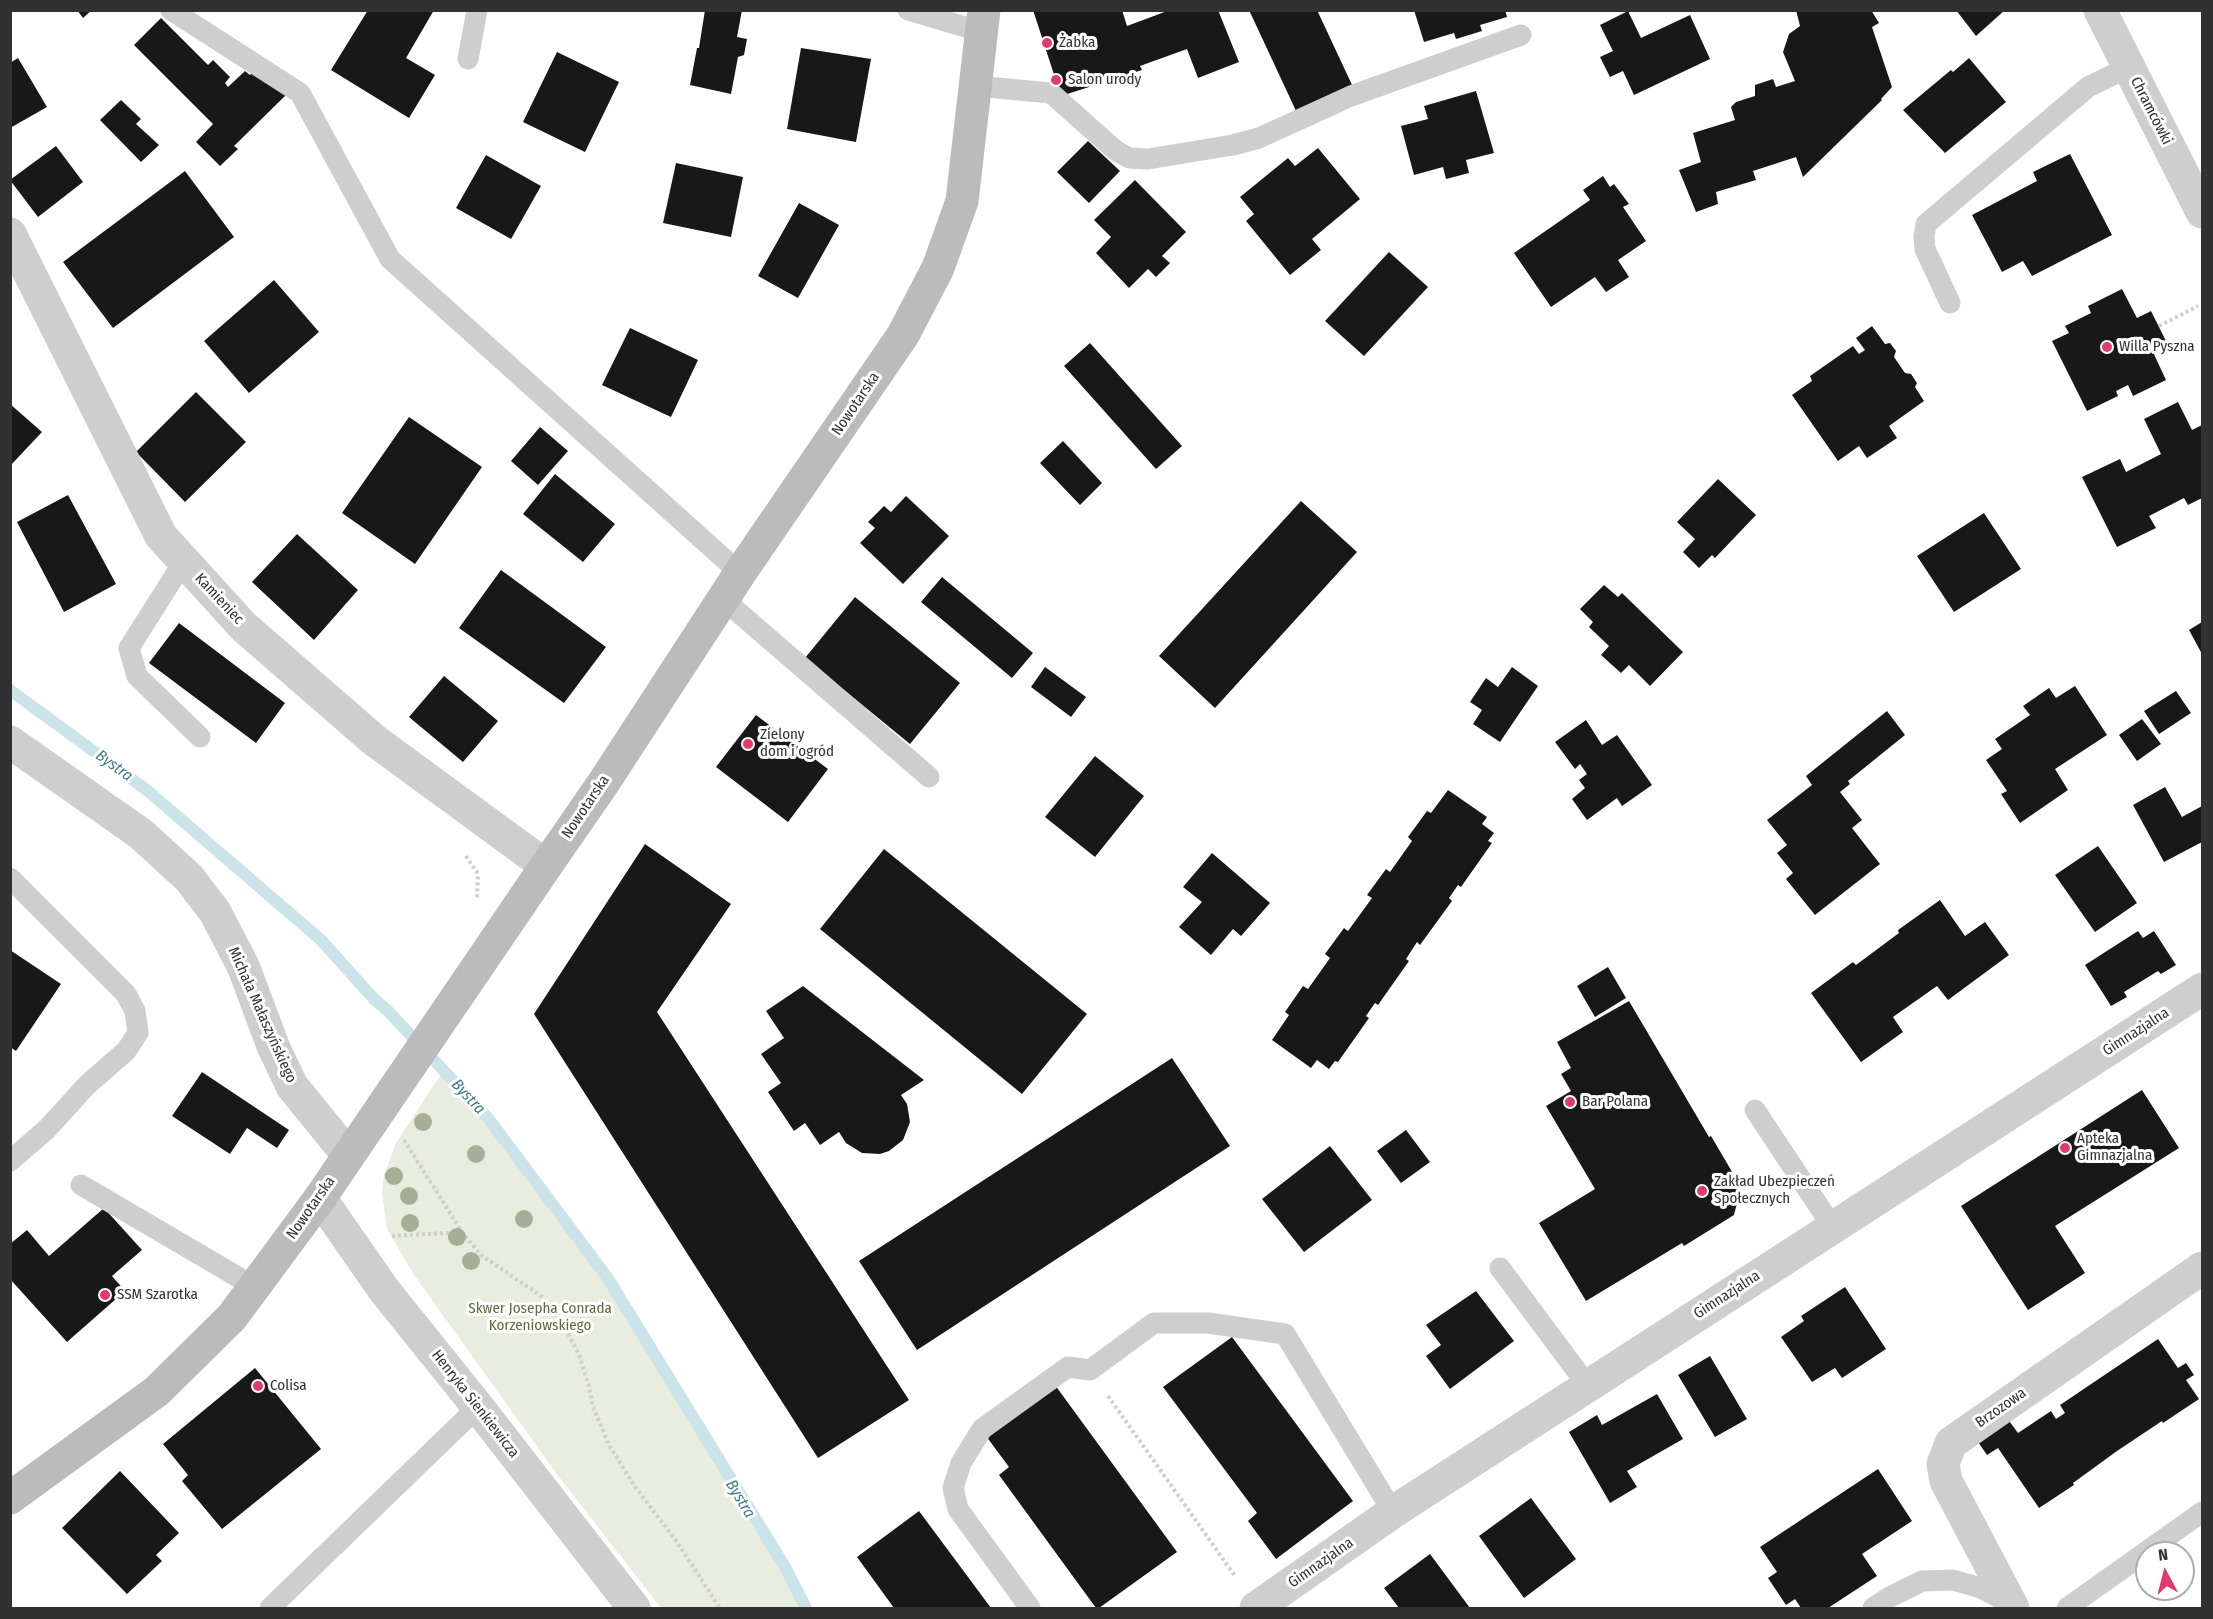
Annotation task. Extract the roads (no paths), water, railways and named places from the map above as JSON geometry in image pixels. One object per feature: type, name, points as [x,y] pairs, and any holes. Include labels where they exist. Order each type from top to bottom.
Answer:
[{"type":"main road","name":"Nowotarska","points":[[10,1498],[157,1391],[232,1317],[320,1198],[546,866],[731,586],[903,335],[938,268],[962,201],[983,21]]},
{"type":"street","name":"Chramcówki","points":[[2100,10],[2202,212]]},
{"type":"street","name":"Kamieniec","points":[[10,234],[161,536],[244,627],[374,740],[546,866]]},
{"type":"street","name":"Michała Małaszyńskiego","points":[[10,742],[141,834],[189,878],[215,912],[244,968],[273,1046],[292,1086],[348,1155]]},
{"type":"street","name":"Gimnazjalna","points":[[1256,1608],[1393,1512],[1832,1226],[2202,989]]},
{"type":"street","name":"Henryka Sienkiewicza","points":[[320,1198],[384,1290],[634,1608]]},
{"type":"street","name":"Brzozowa","points":[[2012,1607],[1946,1481],[1943,1464],[1951,1443],[2202,1268]]},
{"type":"lane","points":[[171,10],[300,93],[390,259],[929,777]]},
{"type":"lane","points":[[468,59],[477,10]]},
{"type":"lane","points":[[908,10],[983,21]]},
{"type":"lane","points":[[976,86],[1051,93],[1115,150],[1129,158],[1148,159],[1233,146],[1258,138],[1351,96],[1521,34]]},
{"type":"lane","points":[[1950,303],[1925,249],[1926,224],[2088,87],[2129,67]]},
{"type":"lane","points":[[184,561],[129,648],[137,676],[200,737]]},
{"type":"lane","points":[[10,878],[126,994],[135,1011],[138,1033],[126,1051],[87,1085],[47,1129],[10,1161]]},
{"type":"lane","points":[[1755,1110],[1832,1226]]},
{"type":"lane","points":[[81,1185],[255,1287]]},
{"type":"lane","points":[[1500,1268],[1588,1386]]},
{"type":"lane","points":[[1030,1608],[958,1509],[953,1488],[961,1463],[982,1430],[1068,1366],[1090,1370],[1154,1323],[1208,1323],[1285,1334],[1393,1512]]},
{"type":"lane","points":[[270,1608],[478,1407]]},
{"type":"lane","points":[[2067,1608],[2202,1512]]},
{"type":"lane","points":[[1873,1608],[1922,1581],[1953,1580],[1981,1588],[2012,1607]]},
{"type":"waterway","name":"Bystra","points":[[10,690],[148,791],[321,940],[488,1118],[607,1277],[785,1567],[806,1608]]},
{"type":"place","name":"Żabka","points":[[1047,43]]},
{"type":"place","name":"Salon urody","points":[[1056,80]]},
{"type":"place","name":"Willa Pyszna","points":[[2107,347]]},
{"type":"place","name":"Zielony dom i ogród","points":[[748,744]]},
{"type":"place","name":"Bar Polana","points":[[1570,1102]]},
{"type":"place","name":"Apteka Gimnazjalna","points":[[2065,1148]]},
{"type":"place","name":"Zakład Ubezpieczeń Społecznych","points":[[1702,1191]]},
{"type":"place","name":"SSM Szarotka","points":[[105,1295]]},
{"type":"place","name":"Colisa","points":[[258,1386]]},
{"type":"park label","name":"Skwer Josepha Conrada Korzeniowskiego","points":[[540,1318]]}]
